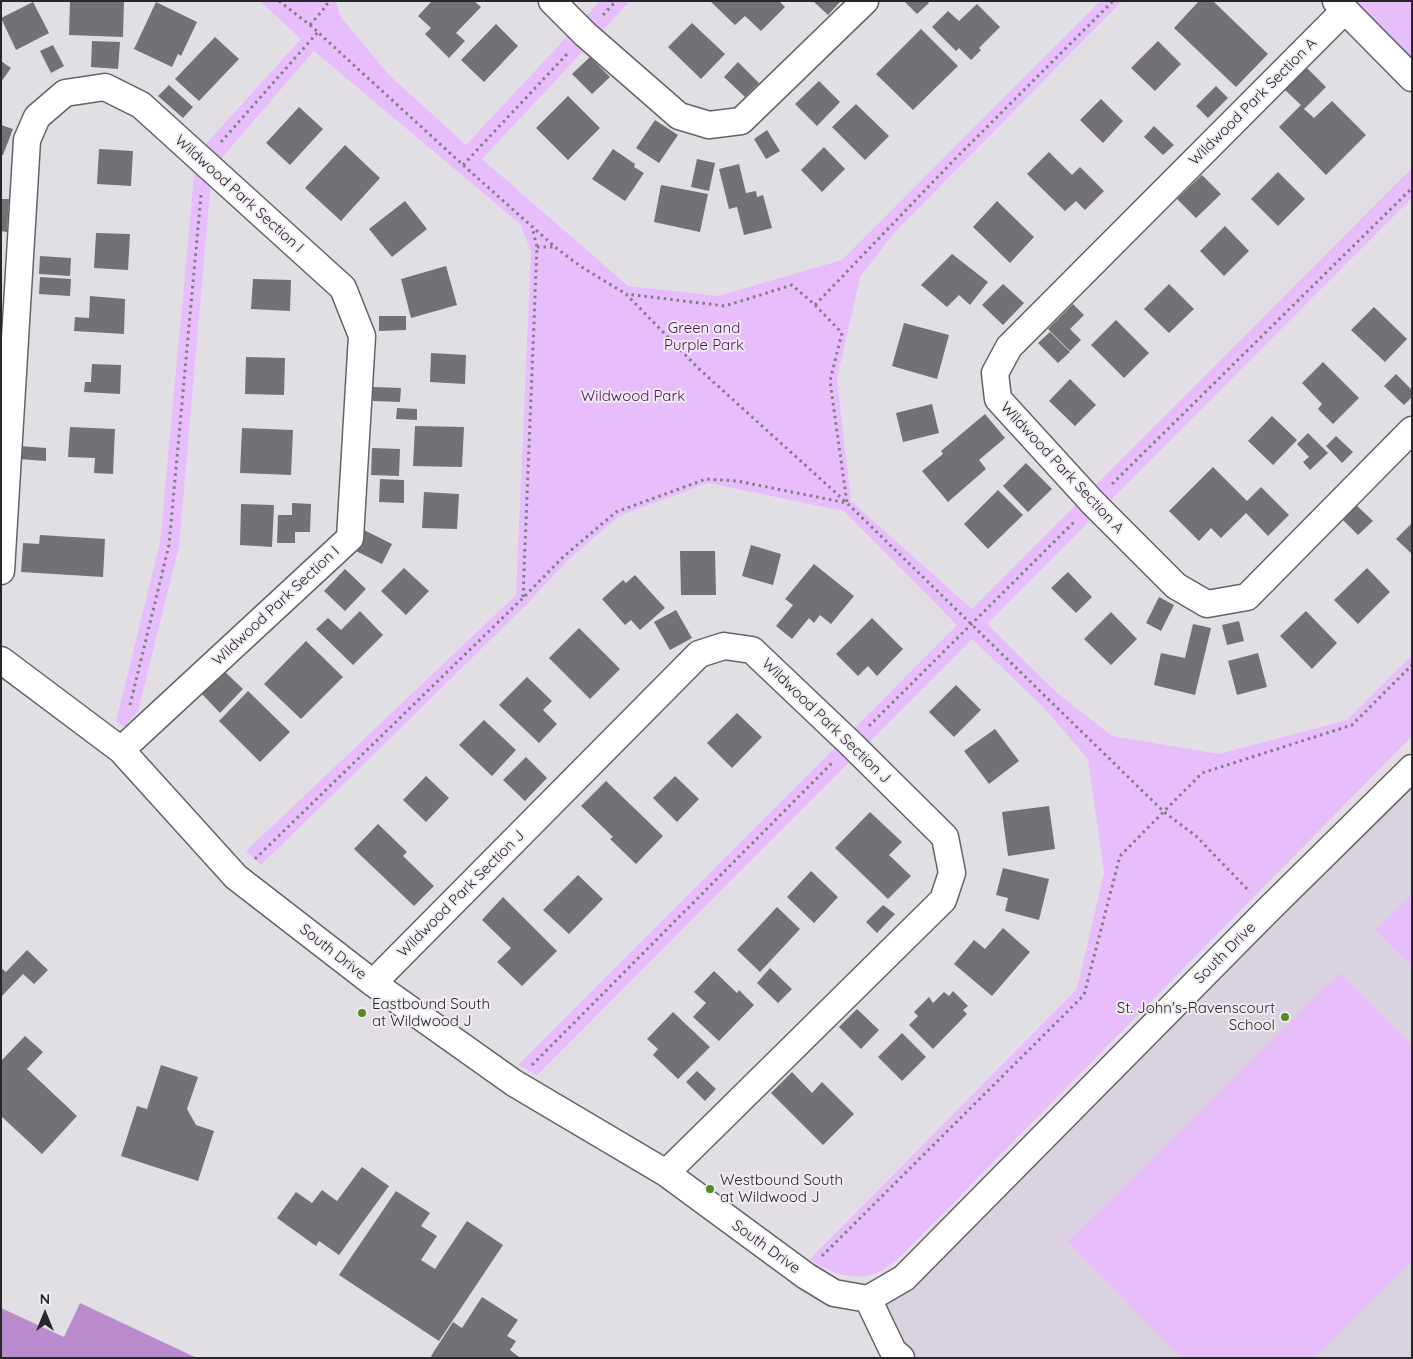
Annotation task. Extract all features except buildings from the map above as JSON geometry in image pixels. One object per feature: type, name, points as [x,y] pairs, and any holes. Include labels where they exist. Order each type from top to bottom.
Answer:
[{"type":"street","points":[[552,1],[585,34],[679,116],[709,125],[741,121],[865,1]]},
{"type":"street","points":[[1340,6],[1412,78]]},
{"type":"street","name":"Wildwood Park Section A","points":[[1340,6],[1009,347],[995,374],[998,399],[1093,503],[1176,586],[1206,604],[1247,597],[1412,430]]},
{"type":"street","name":"Wildwood Park Section I","points":[[1,571],[27,140],[37,117],[65,93],[105,87],[141,105],[343,288],[362,336],[350,538],[121,750]]},
{"type":"street","name":"Wildwood Park Section J","points":[[373,983],[700,654],[724,646],[752,650],[946,837],[952,873],[944,900],[666,1173]]},
{"type":"street","name":"South Drive","points":[[1,660],[121,750],[236,877],[373,983],[514,1083],[666,1173],[804,1275],[834,1293],[868,1299],[904,1278],[1268,910],[1412,768]]},
{"type":"street","points":[[868,1299],[892,1351],[901,1358]]},
{"type":"path","points":[[279,1],[318,32],[555,247],[580,266],[626,294],[698,368],[847,502],[1164,812],[1196,836],[1268,910]]},
{"type":"path","points":[[310,25],[327,5],[326,1]]},
{"type":"path","points":[[463,165],[616,1]]},
{"type":"path","points":[[815,305],[954,160],[1113,1]]},
{"type":"path","points":[[129,708],[169,545],[204,162],[318,32]]},
{"type":"path","points":[[514,1083],[851,744],[1412,188]]},
{"type":"path","points":[[523,598],[537,247],[532,227]]},
{"type":"path","points":[[537,247],[555,247]]},
{"type":"path","points":[[626,294],[725,306],[792,285],[815,305],[842,333],[830,381],[847,502]]},
{"type":"path","points":[[236,877],[563,557],[616,512],[706,479],[737,481],[847,502]]},
{"type":"path","points":[[804,1275],[1084,995],[1120,856],[1202,773],[1352,725],[1412,665]]},
{"type":"shaded area","name":"St. John's-Ravenscourt School","points":[[1412,756],[1412,1358],[910,1358],[868,1299]]},
{"type":"shaded area","points":[[80,1303],[197,1358],[1,1358],[1,1308],[64,1337]]},
{"type":"green space","name":"Wildwood Park","points":[[260,1],[336,1],[340,16],[388,74],[466,145],[600,1],[630,1],[482,159],[628,286],[718,296],[842,260],[1100,1],[1122,1],[893,234],[860,277],[837,379],[851,501],[972,609],[1412,168],[1412,198],[987,624],[1057,693],[1112,736],[1219,754],[1347,720],[1412,655],[1412,736],[901,1256],[881,1271],[863,1276],[844,1275],[826,1269],[810,1259],[1077,989],[1104,873],[1088,759],[1042,706],[972,639],[537,1075],[518,1065],[957,625],[844,511],[708,483],[619,516],[568,560],[528,603],[261,865],[246,851],[516,595],[531,251],[520,224],[314,51],[212,169],[179,546],[138,712],[124,727],[116,721],[160,543],[196,155],[301,39]]},
{"type":"green space","points":[[1356,1],[1412,1],[1412,60]]},
{"type":"green space","points":[[1412,894],[1412,967],[1375,930]]},
{"type":"green space","points":[[1340,973],[1412,1046],[1412,1261],[1314,1358],[1182,1358],[1068,1242]]},
{"type":"place","name":"Eastbound South at Wildwood J","points":[[362,1013]]},
{"type":"place","name":"St. John's-Ravenscourt School","points":[[1285,1017]]},
{"type":"place","name":"Westbound South at Wildwood J","points":[[710,1189]]},
{"type":"park label","name":"Green and Purple Park","points":[[704,336]]}]
